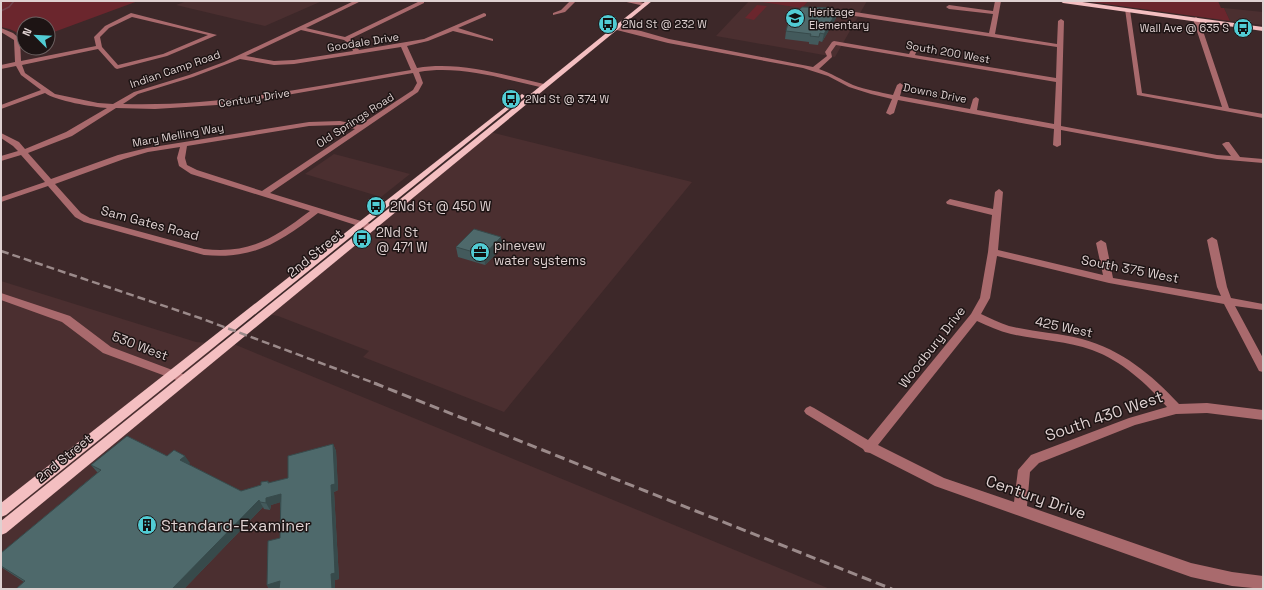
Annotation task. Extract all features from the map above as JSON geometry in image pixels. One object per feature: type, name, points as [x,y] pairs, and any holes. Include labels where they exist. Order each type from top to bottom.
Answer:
[{"type":"main road","points":[[1063,1],[1263,29]]},
{"type":"main road","name":"2nd Street","points":[[1,529],[184,379],[366,226],[643,2]]},
{"type":"main road","name":"2nd Street","points":[[1,511],[173,374],[366,226]]},
{"type":"street","name":"Indian Camp Road","points":[[1,159],[69,134],[127,98],[146,89],[203,72],[241,56],[358,1]]},
{"type":"street","points":[[346,39],[422,2],[415,1]]},
{"type":"street","points":[[555,14],[563,11],[573,1]]},
{"type":"street","points":[[626,1],[643,2]]},
{"type":"street","points":[[992,35],[998,1]]},
{"type":"street","points":[[949,7],[996,13]]},
{"type":"street","points":[[1127,10],[1139,94],[1263,116]]},
{"type":"street","points":[[855,14],[1060,46]]},
{"type":"street","points":[[131,15],[214,35],[165,55],[118,67],[100,47],[97,37],[100,32],[131,15]]},
{"type":"street","name":"Goodale Drive","points":[[241,56],[264,62],[284,63],[403,45],[426,40],[484,15]]},
{"type":"street","points":[[1196,19],[1226,109]]},
{"type":"street","points":[[1057,145],[1061,21]]},
{"type":"street","points":[[300,28],[346,39],[352,43],[357,52]]},
{"type":"street","name":"Downs Drive","points":[[611,28],[641,33],[668,41],[815,69],[851,86],[896,97],[1217,157],[1263,161]]},
{"type":"street","points":[[453,29],[490,40]]},
{"type":"street","name":"Century Drive","points":[[1,30],[11,34],[16,39],[19,64],[23,74],[44,91],[68,99],[114,106],[155,108],[213,104],[415,71],[448,68],[464,69],[540,85]]},
{"type":"street","name":"South 200 West","points":[[815,69],[830,56],[828,52],[834,43],[1059,81]]},
{"type":"street","name":"Old Springs Road","points":[[264,194],[416,91],[420,83],[403,45]]},
{"type":"street","points":[[1,67],[100,47]]},
{"type":"street","points":[[911,56],[915,47]]},
{"type":"street","points":[[985,69],[986,59]]},
{"type":"street","points":[[890,113],[900,85]]},
{"type":"street","points":[[1,107],[44,91]]},
{"type":"street","points":[[973,112],[976,99]]},
{"type":"street","name":"Mary Melling Way","points":[[2,200],[134,153],[310,124],[340,123],[363,128]]},
{"type":"street","name":"Sam Gates Road","points":[[1,135],[16,144],[78,215],[87,220],[216,254],[239,252],[272,242],[316,210]]},
{"type":"street","points":[[184,144],[181,158],[183,166],[194,172],[366,226]]},
{"type":"street","points":[[1226,144],[1238,159]]},
{"type":"street","name":"Woodbury Drive","points":[[869,448],[975,316],[985,298],[993,252],[999,192]]},
{"type":"street","points":[[950,202],[997,213]]},
{"type":"street","points":[[1212,240],[1222,287],[1227,300],[1263,368]]},
{"type":"street","points":[[1101,243],[1109,280]]},
{"type":"street","name":"South 375 West","points":[[993,252],[1109,280],[1263,307]]},
{"type":"street","name":"530 West","points":[[1,296],[66,319],[107,350],[184,379]]},
{"type":"street","name":"425 West","points":[[975,316],[1011,330],[1082,343],[1113,355],[1137,370],[1153,383],[1176,409]]},
{"type":"street","name":"South 430 West","points":[[1020,509],[1024,470],[1035,459],[1133,421],[1176,409],[1206,408],[1263,415]]},
{"type":"street","name":"Century Drive","points":[[810,411],[869,448],[940,482],[1191,570],[1232,579],[1263,583]]},
{"type":"shaded area","points":[[138,1],[56,31],[56,16],[16,16],[16,33],[10,29],[1,27],[1,2]]},
{"type":"shaded area","points":[[187,1],[322,1],[265,26],[176,5]]},
{"type":"shaded area","name":"Heritage Elementary","points":[[749,1],[867,1],[835,57],[716,36]]},
{"type":"shaded area","points":[[756,1],[808,1],[802,8]]},
{"type":"shaded area","points":[[1084,1],[1218,1],[1221,8],[1224,8],[1230,21]]},
{"type":"shaded area","points":[[757,5],[767,6],[754,20],[745,18]]},
{"type":"shaded area","points":[[1224,8],[1263,12],[1263,25],[1230,21]]},
{"type":"shaded area","points":[[490,132],[692,182],[504,412],[363,357],[369,351],[278,316],[268,314]]},
{"type":"shaded area","points":[[334,154],[410,174],[381,197],[305,174]]},
{"type":"shaded area","points":[[1,281],[196,342],[236,345],[830,589],[1,589]]},
{"type":"building","points":[[802,7],[830,8],[837,11],[824,34],[820,33],[819,37],[810,36],[811,34],[786,31],[790,16],[793,17]]},
{"type":"building","points":[[474,229],[501,237],[484,255],[456,247]]},
{"type":"building","name":"Standard-Examiner","points":[[127,436],[167,456],[174,450],[185,456],[180,460],[241,491],[261,485],[261,482],[268,481],[268,483],[288,478],[288,456],[333,444],[335,484],[331,485],[335,573],[331,574],[332,589],[279,589],[280,581],[267,585],[268,541],[280,538],[281,494],[266,498],[266,503],[260,502],[259,500],[172,589],[17,588],[25,581],[1,566],[1,553],[101,470],[91,465]]},
{"type":"waterway","points":[[1,11],[9,7],[14,1]]},
{"type":"railway","points":[[1,251],[200,318],[377,384]]},
{"type":"railway","points":[[374,383],[892,589]]},
{"type":"place","name":"Heritage Elementary","points":[[795,18]]},
{"type":"place","name":"2Nd St @ 232 W","points":[[608,24]]},
{"type":"place","name":"Wall Ave @ 635 S","points":[[1243,28]]},
{"type":"place","name":"2Nd St @ 374 W","points":[[511,99]]},
{"type":"place","name":"2Nd St @ 450 W","points":[[376,206]]},
{"type":"place","name":"2Nd St @ 471 W","points":[[362,239]]},
{"type":"place","name":"pinevew water systems","points":[[480,252]]},
{"type":"place","name":"Standard-Examiner","points":[[147,525]]}]
